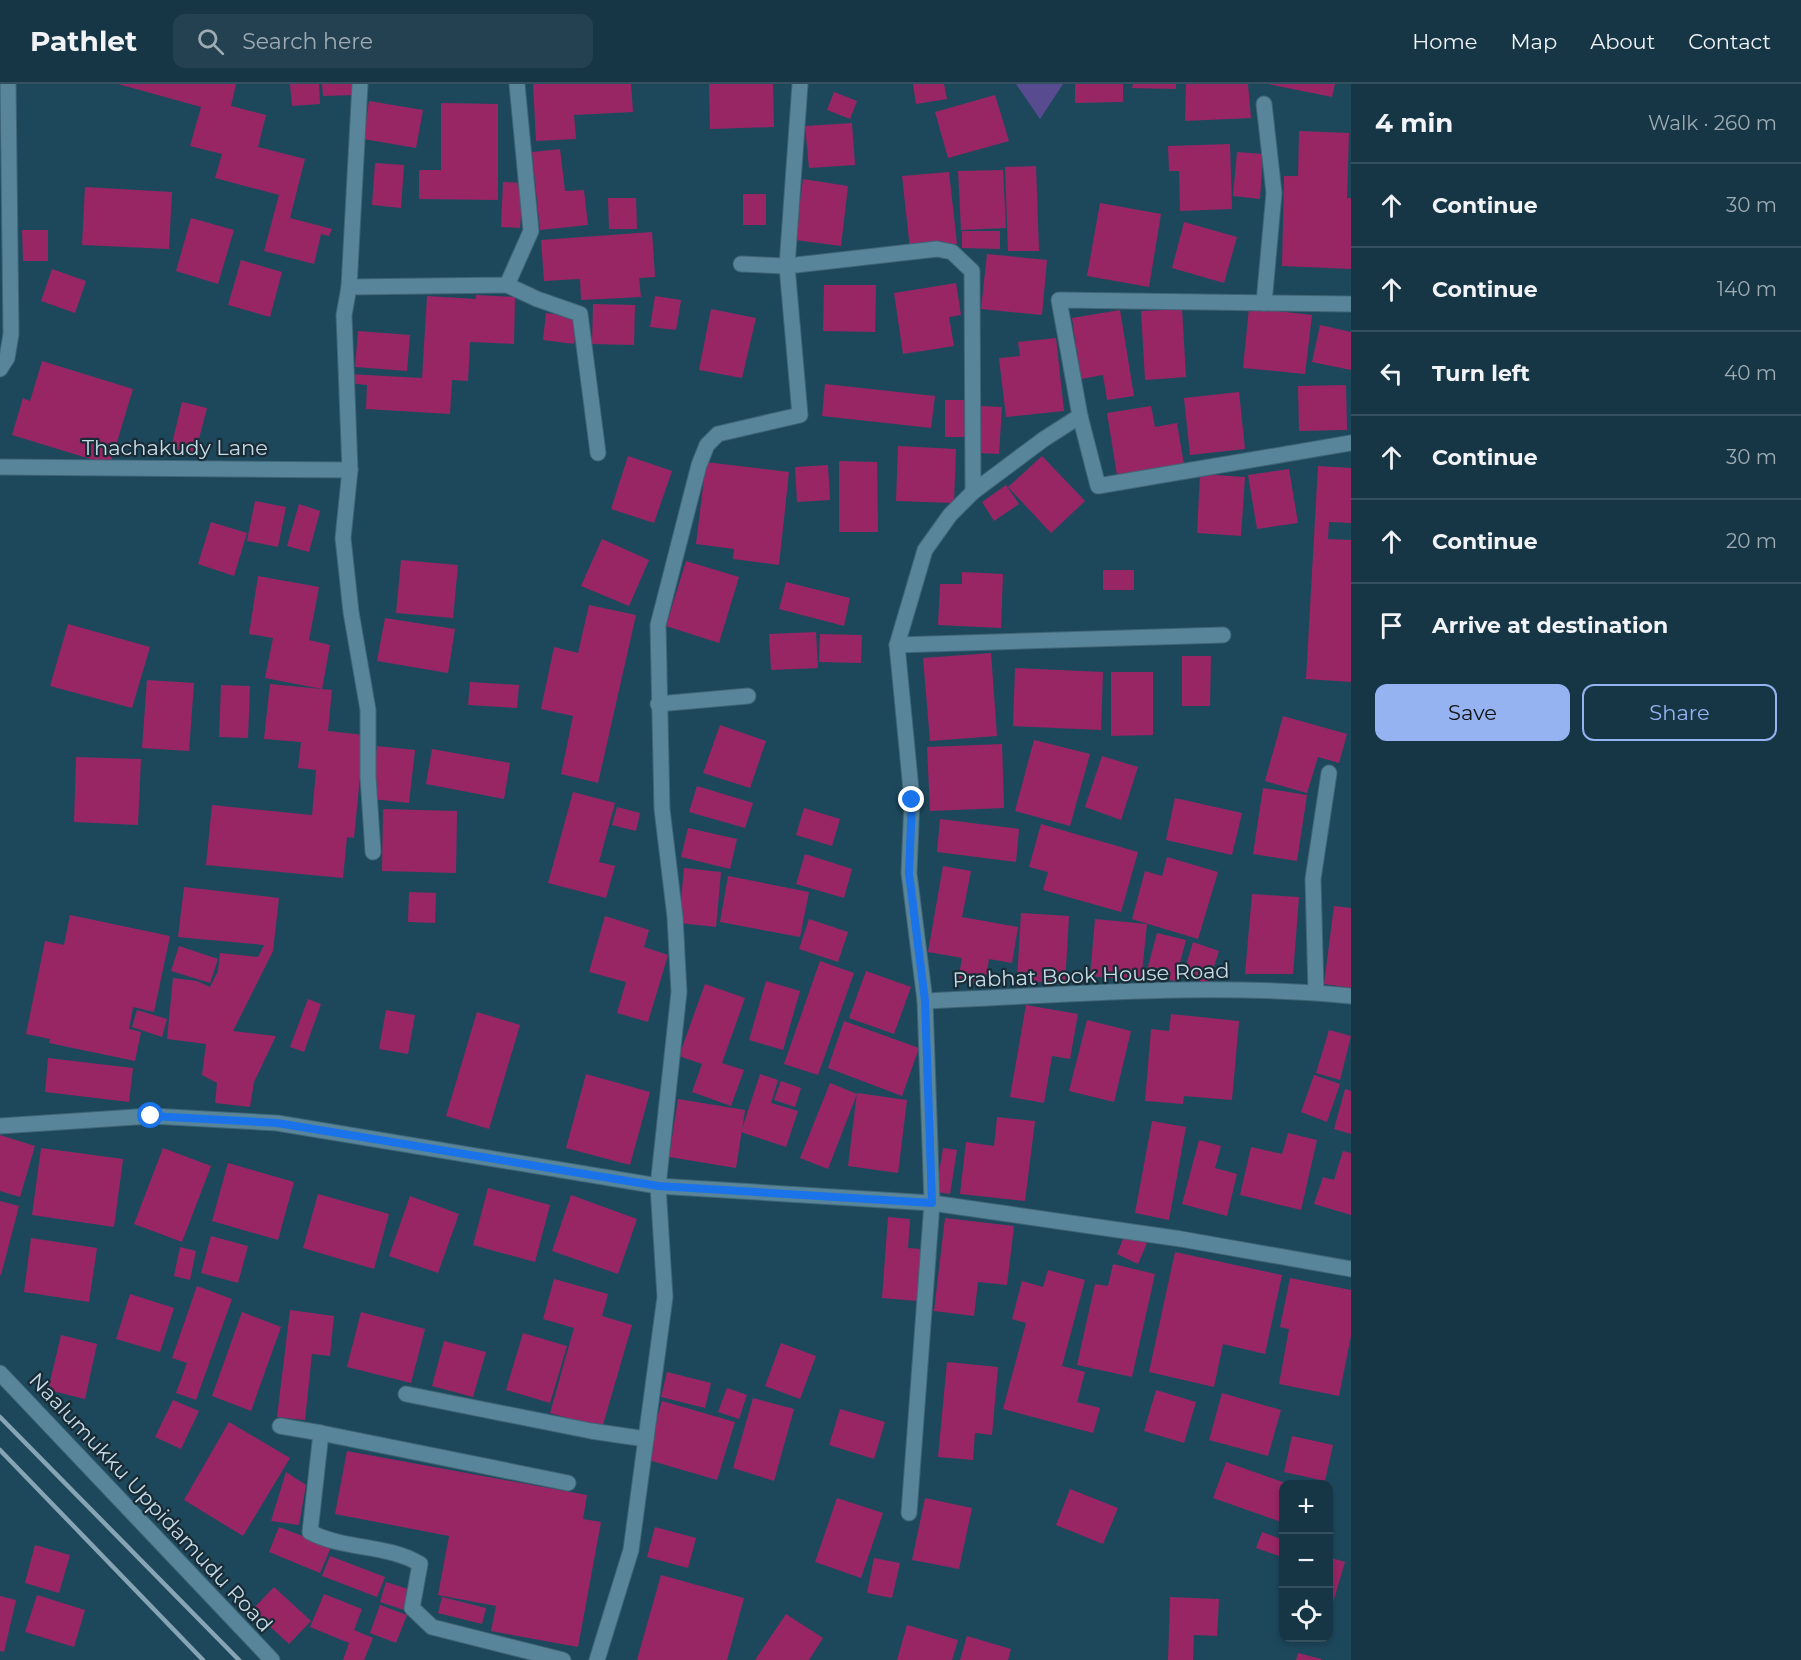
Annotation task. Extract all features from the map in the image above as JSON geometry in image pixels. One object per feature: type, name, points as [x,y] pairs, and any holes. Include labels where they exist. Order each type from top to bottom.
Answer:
[{"type":"street","points":[[0,369],[7,358],[11,334],[5,223],[8,84]]},
{"type":"street","points":[[360,84],[349,287],[344,315],[350,470],[343,538],[351,612],[368,710],[368,777],[373,852]]},
{"type":"street","points":[[507,285],[531,231],[517,84]]},
{"type":"street","points":[[597,1660],[631,1550],[665,1297],[658,1186],[679,992],[675,917],[662,809],[658,625],[699,465],[707,445],[718,434],[800,415],[787,266],[800,84]]},
{"type":"street","points":[[1264,104],[1274,193],[1264,303]]},
{"type":"street","points":[[741,264],[787,266],[937,249],[952,252],[972,271],[973,492]]},
{"type":"street","points":[[349,287],[507,285],[537,300],[580,314],[598,453]]},
{"type":"street","points":[[1351,304],[1059,300],[1080,416],[1098,486],[1351,443]]},
{"type":"street","points":[[1080,416],[1044,439],[973,492],[950,515],[925,550],[897,645],[1223,636]]},
{"type":"street","name":"Thachakudy Lane","points":[[0,467],[350,470]]},
{"type":"street","name":"Prabhat Book House Road","points":[[897,645],[912,800],[909,873],[925,1001],[1121,993],[1316,992],[1351,996]]},
{"type":"street","points":[[658,704],[748,696]]},
{"type":"street","points":[[1316,992],[1313,879],[1329,773]]},
{"type":"street","points":[[909,1514],[932,1203],[925,1001]]},
{"type":"street","points":[[0,1126],[151,1116],[277,1123],[658,1186],[932,1203],[1181,1239],[1351,1269]]},
{"type":"street","name":"Naalumukku Uppidamudu Road","points":[[0,1373],[272,1660]]},
{"type":"street","points":[[406,1394],[591,1431],[646,1438]]},
{"type":"street","points":[[280,1426],[568,1484]]},
{"type":"street","points":[[321,1433],[310,1532],[327,1541],[407,1556],[420,1564],[412,1608],[432,1627],[563,1660]]},
{"type":"shaded area","points":[[1016,84],[1063,84],[1040,119]]},
{"type":"building","points":[[118,84],[236,84],[231,106],[266,115],[258,147],[305,159],[290,218],[332,229],[329,236],[321,234],[314,264],[264,251],[279,195],[215,178],[222,154],[190,146],[201,107]]},
{"type":"building","points":[[290,84],[319,84],[320,104],[292,106]]},
{"type":"building","points":[[322,84],[356,84],[356,95],[323,96]]},
{"type":"building","points":[[533,84],[631,84],[633,112],[574,115],[576,139],[536,141]]},
{"type":"building","points":[[709,84],[773,84],[774,127],[710,129]]},
{"type":"building","points":[[913,84],[944,84],[947,99],[916,104]]},
{"type":"building","points":[[1075,84],[1123,84],[1123,102],[1075,103]]},
{"type":"building","points":[[1133,84],[1176,84],[1176,89],[1132,88]]},
{"type":"building","points":[[1186,84],[1248,84],[1251,118],[1185,121]]},
{"type":"building","points":[[1268,84],[1335,84],[1332,97]]},
{"type":"building","points":[[834,92],[857,101],[850,119],[827,110]]},
{"type":"building","points":[[995,95],[1009,141],[948,158],[935,112]]},
{"type":"building","points":[[369,101],[423,110],[416,148],[363,139]]},
{"type":"building","points":[[441,103],[498,104],[498,200],[419,199],[419,170],[441,170]]},
{"type":"building","points":[[852,123],[855,165],[809,168],[805,126]]},
{"type":"building","points":[[1299,131],[1349,133],[1347,198],[1351,198],[1351,269],[1282,266],[1284,176],[1298,176]]},
{"type":"building","points":[[1230,144],[1232,209],[1180,211],[1179,171],[1169,171],[1168,146]]},
{"type":"building","points":[[560,149],[565,191],[584,190],[588,225],[540,230],[532,152]]},
{"type":"building","points":[[1237,152],[1263,154],[1260,199],[1233,196]]},
{"type":"building","points":[[375,163],[404,165],[401,208],[372,205]]},
{"type":"building","points":[[1036,166],[1039,251],[1008,251],[1005,167]]},
{"type":"building","points":[[1003,170],[1006,228],[961,230],[958,171]]},
{"type":"building","points":[[949,172],[957,244],[910,249],[902,176]]},
{"type":"building","points":[[803,179],[848,186],[841,246],[795,240]]},
{"type":"building","points":[[503,182],[523,183],[520,228],[501,227]]},
{"type":"building","points":[[85,187],[172,192],[169,249],[82,245]]},
{"type":"building","points":[[743,194],[766,194],[766,225],[743,225]]},
{"type":"building","points":[[608,198],[636,198],[637,229],[609,229]]},
{"type":"building","points":[[1100,203],[1161,214],[1149,287],[1087,276]]},
{"type":"building","points":[[191,218],[234,230],[218,284],[176,271]]},
{"type":"building","points":[[1184,222],[1237,237],[1224,283],[1172,268]]},
{"type":"building","points":[[22,230],[48,230],[48,261],[23,261]]},
{"type":"building","points":[[962,231],[1000,231],[1000,249],[962,248]]},
{"type":"building","points":[[652,232],[655,277],[639,278],[641,297],[581,300],[580,279],[544,281],[541,240]]},
{"type":"building","points":[[987,254],[1047,260],[1042,315],[981,309]]},
{"type":"building","points":[[241,260],[282,272],[270,317],[228,305]]},
{"type":"building","points":[[52,269],[86,281],[75,313],[41,301]]},
{"type":"building","points":[[956,283],[961,315],[949,317],[954,346],[903,354],[894,293]]},
{"type":"building","points":[[824,285],[876,285],[875,332],[823,331]]},
{"type":"building","points":[[476,295],[515,297],[514,344],[470,342],[468,381],[452,380],[450,414],[366,409],[367,385],[349,383],[349,374],[422,378],[427,296],[476,299]]},
{"type":"building","points":[[655,296],[681,300],[676,330],[650,327]]},
{"type":"building","points":[[593,304],[635,305],[634,345],[592,344]]},
{"type":"building","points":[[1249,308],[1312,315],[1305,374],[1243,368]]},
{"type":"building","points":[[711,309],[756,318],[742,378],[699,370]]},
{"type":"building","points":[[1182,309],[1186,377],[1145,380],[1141,311]]},
{"type":"building","points":[[1120,310],[1134,396],[1107,400],[1103,375],[1081,379],[1072,318]]},
{"type":"building","points":[[546,313],[578,317],[574,344],[543,340]]},
{"type":"building","points":[[1320,325],[1351,332],[1351,370],[1312,362]]},
{"type":"building","points":[[358,331],[410,335],[407,371],[355,367]]},
{"type":"building","points":[[1056,338],[1064,411],[1006,417],[999,358],[1020,356],[1018,342]]},
{"type":"building","points":[[42,361],[133,389],[110,465],[12,435],[23,398],[30,401]]},
{"type":"building","points":[[825,384],[935,396],[931,428],[822,416]]},
{"type":"building","points":[[1346,385],[1347,430],[1299,431],[1298,386]]},
{"type":"building","points":[[1239,392],[1245,449],[1190,455],[1184,398]]},
{"type":"building","points":[[945,400],[966,400],[966,437],[945,437]]},
{"type":"building","points":[[182,402],[207,408],[195,454],[171,448]]},
{"type":"building","points":[[981,406],[1002,407],[999,454],[978,453]]},
{"type":"building","points":[[1151,406],[1155,427],[1177,423],[1184,465],[1117,475],[1107,413]]},
{"type":"building","points":[[898,446],[956,449],[954,503],[896,501]]},
{"type":"building","points":[[628,456],[672,471],[654,523],[611,509]]},
{"type":"building","points":[[1042,456],[1085,501],[1051,533],[1008,487]]},
{"type":"building","points":[[839,461],[877,462],[878,532],[839,532]]},
{"type":"building","points":[[706,462],[789,472],[779,565],[733,559],[734,549],[696,544]]},
{"type":"building","points":[[828,465],[830,500],[797,502],[795,467]]},
{"type":"building","points":[[1318,466],[1351,468],[1351,523],[1329,522],[1328,539],[1351,540],[1351,682],[1306,679]]},
{"type":"building","points":[[1289,469],[1298,523],[1257,529],[1248,475]]},
{"type":"building","points":[[1200,474],[1245,477],[1241,536],[1197,533]]},
{"type":"building","points":[[1006,485],[1019,504],[994,521],[982,502]]},
{"type":"building","points":[[255,501],[286,507],[278,547],[247,541]]},
{"type":"building","points":[[299,504],[320,511],[309,552],[287,546]]},
{"type":"building","points":[[211,522],[247,533],[234,576],[198,564]]},
{"type":"building","points":[[602,539],[649,560],[629,606],[581,586]]},
{"type":"building","points":[[401,560],[458,565],[453,618],[396,613]]},
{"type":"building","points":[[686,561],[739,577],[719,643],[666,626]]},
{"type":"building","points":[[1103,570],[1134,570],[1134,590],[1103,590]]},
{"type":"building","points":[[962,572],[1003,574],[1001,628],[938,625],[940,584],[962,584]]},
{"type":"building","points":[[258,576],[319,587],[309,640],[330,645],[322,689],[265,678],[273,638],[249,634]]},
{"type":"building","points":[[786,582],[850,598],[844,626],[779,609]]},
{"type":"building","points":[[589,605],[636,615],[598,783],[561,774],[573,716],[541,709],[554,647],[578,653]]},
{"type":"building","points":[[385,618],[455,629],[448,673],[377,661]]},
{"type":"building","points":[[68,624],[150,647],[132,708],[50,686]]},
{"type":"building","points":[[816,632],[818,668],[771,670],[769,634]]},
{"type":"building","points":[[820,634],[862,635],[861,663],[819,662]]},
{"type":"building","points":[[991,653],[997,736],[930,741],[923,658]]},
{"type":"building","points":[[1182,656],[1211,656],[1210,706],[1182,706]]},
{"type":"building","points":[[1015,668],[1103,672],[1101,730],[1013,726]]},
{"type":"building","points":[[1111,672],[1153,672],[1153,735],[1111,736]]},
{"type":"building","points":[[147,680],[194,683],[189,751],[142,748]]},
{"type":"building","points":[[470,682],[519,685],[517,708],[468,705]]},
{"type":"building","points":[[270,684],[332,690],[328,731],[364,735],[354,838],[347,837],[343,878],[206,865],[212,805],[312,815],[316,770],[298,768],[301,742],[264,739]]},
{"type":"building","points":[[221,685],[250,686],[248,738],[219,737]]},
{"type":"building","points":[[1283,716],[1347,734],[1339,763],[1318,757],[1307,793],[1265,781]]},
{"type":"building","points":[[720,725],[766,741],[750,788],[703,773]]},
{"type":"building","points":[[1034,740],[1090,754],[1070,826],[1015,811]]},
{"type":"building","points":[[1002,744],[1004,808],[930,811],[927,747]]},
{"type":"building","points":[[377,746],[415,750],[409,803],[372,799]]},
{"type":"building","points":[[432,749],[510,763],[504,799],[426,784]]},
{"type":"building","points":[[1102,756],[1138,767],[1121,820],[1085,807]]},
{"type":"building","points":[[76,757],[141,759],[138,825],[74,822]]},
{"type":"building","points":[[697,786],[753,803],[745,828],[689,812]]},
{"type":"building","points":[[1263,788],[1307,795],[1297,861],[1253,854]]},
{"type":"building","points":[[573,792],[615,803],[599,862],[615,866],[606,898],[548,883]]},
{"type":"building","points":[[1175,798],[1242,813],[1232,855],[1166,840]]},
{"type":"building","points":[[617,807],[640,813],[636,831],[612,825]]},
{"type":"building","points":[[804,808],[840,819],[832,846],[796,835]]},
{"type":"building","points":[[383,809],[457,811],[456,873],[382,871]]},
{"type":"building","points":[[940,819],[1019,829],[1016,862],[937,852]]},
{"type":"building","points":[[1041,824],[1138,852],[1121,912],[1043,890],[1048,872],[1029,867]]},
{"type":"building","points":[[688,828],[737,839],[730,869],[681,857]]},
{"type":"building","points":[[805,854],[852,869],[844,898],[796,884]]},
{"type":"building","points":[[1167,857],[1218,872],[1198,939],[1132,919],[1145,871],[1162,876]]},
{"type":"building","points":[[943,866],[971,871],[962,917],[1018,927],[1012,963],[989,959],[985,986],[958,981],[962,958],[928,952]]},
{"type":"building","points":[[684,868],[721,872],[716,927],[679,923]]},
{"type":"building","points":[[728,876],[809,892],[800,937],[720,922]]},
{"type":"building","points":[[184,887],[279,898],[273,951],[233,1031],[276,1036],[254,1082],[250,1107],[215,1103],[217,1083],[202,1075],[206,1044],[167,1039],[173,978],[197,981],[210,987],[218,971],[220,953],[258,957],[264,945],[178,937]]},
{"type":"building","points":[[409,892],[436,893],[435,923],[408,922]]},
{"type":"building","points":[[1252,894],[1299,897],[1293,974],[1245,974]]},
{"type":"building","points":[[1334,906],[1351,908],[1351,988],[1324,984]]},
{"type":"building","points":[[1021,913],[1069,916],[1065,984],[1017,980]]},
{"type":"building","points":[[70,915],[170,936],[154,1012],[133,1007],[129,1029],[141,1032],[135,1061],[49,1043],[50,1039],[26,1034],[45,941],[64,945]]},
{"type":"building","points":[[605,916],[649,930],[644,947],[668,955],[648,1022],[617,1013],[626,982],[589,972]]},
{"type":"building","points":[[809,919],[848,932],[838,962],[799,949]]},
{"type":"building","points":[[1095,919],[1147,924],[1141,981],[1090,976]]},
{"type":"building","points":[[1157,933],[1186,940],[1175,981],[1146,974]]},
{"type":"building","points":[[1193,942],[1219,951],[1208,984],[1183,975]]},
{"type":"building","points":[[179,946],[218,959],[210,983],[171,971]]},
{"type":"building","points":[[820,961],[854,973],[818,1075],[784,1064]]},
{"type":"building","points":[[866,971],[911,987],[894,1034],[849,1018]]},
{"type":"building","points":[[766,981],[800,991],[783,1050],[749,1040]]},
{"type":"building","points":[[705,984],[745,998],[722,1063],[744,1070],[731,1106],[692,1092],[702,1064],[679,1056]]},
{"type":"building","points":[[308,999],[321,1004],[304,1052],[290,1047]]},
{"type":"building","points":[[1026,1005],[1078,1014],[1070,1059],[1052,1056],[1044,1103],[1010,1097]]},
{"type":"building","points":[[137,1010],[167,1019],[162,1037],[132,1027]]},
{"type":"building","points":[[386,1010],[415,1015],[408,1054],[379,1049]]},
{"type":"building","points":[[477,1012],[520,1025],[489,1129],[446,1116]]},
{"type":"building","points":[[1171,1014],[1239,1021],[1232,1100],[1184,1096],[1183,1104],[1145,1101],[1151,1029],[1169,1031]]},
{"type":"building","points":[[1087,1020],[1131,1031],[1114,1102],[1069,1091]]},
{"type":"building","points":[[844,1021],[919,1048],[902,1096],[828,1068]]},
{"type":"building","points":[[1329,1030],[1351,1036],[1340,1080],[1316,1073]]},
{"type":"building","points":[[48,1058],[133,1068],[129,1102],[45,1092]]},
{"type":"building","points":[[586,1074],[650,1092],[630,1165],[566,1148]]},
{"type":"building","points":[[760,1074],[778,1080],[771,1103],[798,1111],[786,1147],[741,1132]]},
{"type":"building","points":[[1314,1075],[1340,1084],[1327,1122],[1301,1112]]},
{"type":"building","points":[[781,1081],[801,1088],[795,1107],[774,1100]]},
{"type":"building","points":[[830,1083],[857,1094],[828,1169],[800,1158]]},
{"type":"building","points":[[1345,1089],[1351,1091],[1351,1134],[1334,1129]]},
{"type":"building","points":[[857,1093],[907,1100],[898,1173],[848,1166]]},
{"type":"building","points":[[678,1099],[745,1110],[736,1168],[669,1157]]},
{"type":"building","points":[[997,1117],[1035,1121],[1025,1201],[960,1194],[966,1142],[994,1146]]},
{"type":"building","points":[[1152,1121],[1186,1127],[1169,1220],[1135,1213]]},
{"type":"building","points":[[1288,1133],[1317,1140],[1301,1210],[1240,1195],[1251,1147],[1282,1154]]},
{"type":"building","points":[[0,1135],[35,1146],[20,1197],[0,1191]]},
{"type":"building","points":[[1199,1140],[1221,1146],[1215,1168],[1237,1174],[1227,1216],[1182,1204]]},
{"type":"building","points":[[41,1148],[123,1159],[114,1227],[32,1215]]},
{"type":"building","points":[[163,1148],[211,1166],[182,1242],[134,1224]]},
{"type":"building","points":[[943,1148],[957,1150],[950,1194],[936,1192]]},
{"type":"building","points":[[1343,1151],[1351,1153],[1351,1215],[1314,1204],[1323,1177],[1334,1180]]},
{"type":"building","points":[[228,1163],[294,1182],[278,1240],[212,1221]]},
{"type":"building","points":[[488,1188],[550,1205],[535,1262],[473,1245]]},
{"type":"building","points":[[318,1194],[389,1214],[374,1269],[303,1248]]},
{"type":"building","points":[[571,1195],[637,1219],[618,1274],[552,1251]]},
{"type":"building","points":[[410,1196],[459,1214],[438,1273],[389,1256]]},
{"type":"building","points":[[0,1201],[19,1206],[1,1275],[0,1275]]},
{"type":"building","points":[[888,1217],[910,1219],[908,1248],[921,1249],[918,1301],[882,1298]]},
{"type":"building","points":[[945,1218],[1014,1226],[1007,1285],[978,1282],[974,1316],[934,1311]]},
{"type":"building","points":[[1125,1234],[1147,1243],[1138,1264],[1117,1254]]},
{"type":"building","points":[[211,1236],[248,1246],[238,1283],[201,1273]]},
{"type":"building","points":[[31,1238],[97,1248],[89,1302],[24,1292]]},
{"type":"building","points":[[180,1247],[196,1251],[190,1280],[174,1276]]},
{"type":"building","points":[[1175,1252],[1282,1275],[1265,1354],[1223,1344],[1214,1387],[1149,1372]]},
{"type":"building","points":[[1113,1264],[1155,1274],[1132,1377],[1077,1365],[1095,1284],[1108,1286]]},
{"type":"building","points":[[1048,1270],[1085,1280],[1062,1366],[1085,1372],[1077,1402],[1100,1408],[1093,1433],[1003,1409],[1026,1323],[1012,1319],[1022,1281],[1043,1287]]},
{"type":"building","points":[[1290,1278],[1351,1290],[1351,1336],[1339,1396],[1279,1384],[1289,1329],[1280,1327]]},
{"type":"building","points":[[554,1279],[608,1294],[602,1316],[632,1325],[602,1428],[550,1413],[574,1328],[543,1319]]},
{"type":"building","points":[[197,1286],[232,1299],[196,1400],[176,1393],[187,1363],[172,1358]]},
{"type":"building","points":[[130,1294],[174,1308],[160,1352],[116,1339]]},
{"type":"building","points":[[290,1310],[334,1316],[330,1356],[312,1354],[305,1420],[277,1417]]},
{"type":"building","points":[[242,1312],[281,1327],[251,1411],[212,1396]]},
{"type":"building","points":[[361,1312],[425,1329],[411,1383],[347,1367]]},
{"type":"building","points":[[523,1333],[567,1346],[550,1403],[506,1390]]},
{"type":"building","points":[[61,1335],[97,1344],[85,1399],[48,1390]]},
{"type":"building","points":[[444,1341],[486,1352],[473,1397],[432,1386]]},
{"type":"building","points":[[781,1343],[816,1356],[800,1399],[765,1386]]},
{"type":"building","points":[[947,1362],[998,1367],[992,1435],[975,1433],[973,1460],[938,1457]]},
{"type":"building","points":[[667,1372],[711,1383],[705,1408],[661,1397]]},
{"type":"building","points":[[727,1388],[747,1395],[739,1419],[718,1412]]},
{"type":"building","points":[[1156,1390],[1196,1402],[1184,1443],[1144,1431]]},
{"type":"building","points":[[1222,1393],[1281,1410],[1268,1456],[1209,1440]]},
{"type":"building","points":[[753,1398],[794,1409],[774,1481],[733,1468]]},
{"type":"building","points":[[173,1400],[199,1411],[181,1449],[155,1437]]},
{"type":"building","points":[[662,1401],[735,1422],[717,1480],[645,1459]]},
{"type":"building","points":[[840,1409],[885,1422],[874,1459],[829,1445]]},
{"type":"building","points":[[229,1422],[290,1458],[243,1536],[184,1500]]},
{"type":"building","points":[[1292,1436],[1333,1445],[1325,1480],[1284,1472]]},
{"type":"building","points":[[347,1451],[587,1495],[583,1519],[601,1522],[578,1647],[491,1631],[496,1606],[438,1595],[449,1536],[335,1514]]},
{"type":"building","points":[[1226,1462],[1279,1481],[1279,1521],[1213,1498]]},
{"type":"building","points":[[286,1472],[306,1485],[299,1525],[271,1521]]},
{"type":"building","points":[[1070,1489],[1118,1508],[1103,1544],[1056,1525]]},
{"type":"building","points":[[837,1498],[883,1513],[861,1578],[815,1562]]},
{"type":"building","points":[[925,1498],[972,1508],[959,1569],[912,1560]]},
{"type":"building","points":[[279,1527],[331,1547],[320,1573],[269,1552]]},
{"type":"building","points":[[655,1527],[696,1538],[688,1568],[647,1557]]},
{"type":"building","points":[[1262,1532],[1279,1538],[1279,1556],[1256,1548]]},
{"type":"building","points":[[35,1545],[70,1555],[59,1593],[25,1583]]},
{"type":"building","points":[[330,1556],[385,1577],[377,1597],[322,1576]]},
{"type":"building","points":[[874,1558],[900,1563],[892,1598],[867,1593]]},
{"type":"building","points":[[1333,1558],[1345,1562],[1333,1602]]},
{"type":"building","points":[[661,1575],[744,1598],[727,1660],[637,1660]]},
{"type":"building","points":[[386,1582],[411,1590],[404,1610],[380,1602]]},
{"type":"building","points":[[274,1587],[311,1621],[289,1644],[252,1610]]},
{"type":"building","points":[[324,1594],[362,1609],[354,1630],[373,1638],[364,1660],[343,1660],[349,1643],[310,1627]]},
{"type":"building","points":[[37,1595],[85,1610],[74,1647],[25,1632]]},
{"type":"building","points":[[0,1596],[16,1600],[4,1652],[0,1651]]},
{"type":"building","points":[[442,1597],[486,1608],[482,1624],[438,1613]]},
{"type":"building","points":[[1170,1597],[1219,1599],[1217,1636],[1194,1635],[1193,1660],[1168,1660]]},
{"type":"building","points":[[380,1605],[407,1615],[396,1643],[370,1633]]},
{"type":"building","points":[[786,1614],[823,1638],[809,1660],[755,1660]]},
{"type":"building","points":[[907,1625],[958,1640],[952,1660],[897,1660]]},
{"type":"building","points":[[967,1636],[1011,1649],[1008,1660],[960,1660]]},
{"type":"building","points":[[1298,1653],[1321,1659],[1321,1660],[1296,1660]]},
{"type":"railway","points":[[0,1417],[239,1660]]},
{"type":"railway","points":[[0,1450],[203,1660]]},
{"type":"route","points":[[151,1116],[277,1123],[658,1186],[932,1203],[925,1001],[909,873],[912,800]]}]
